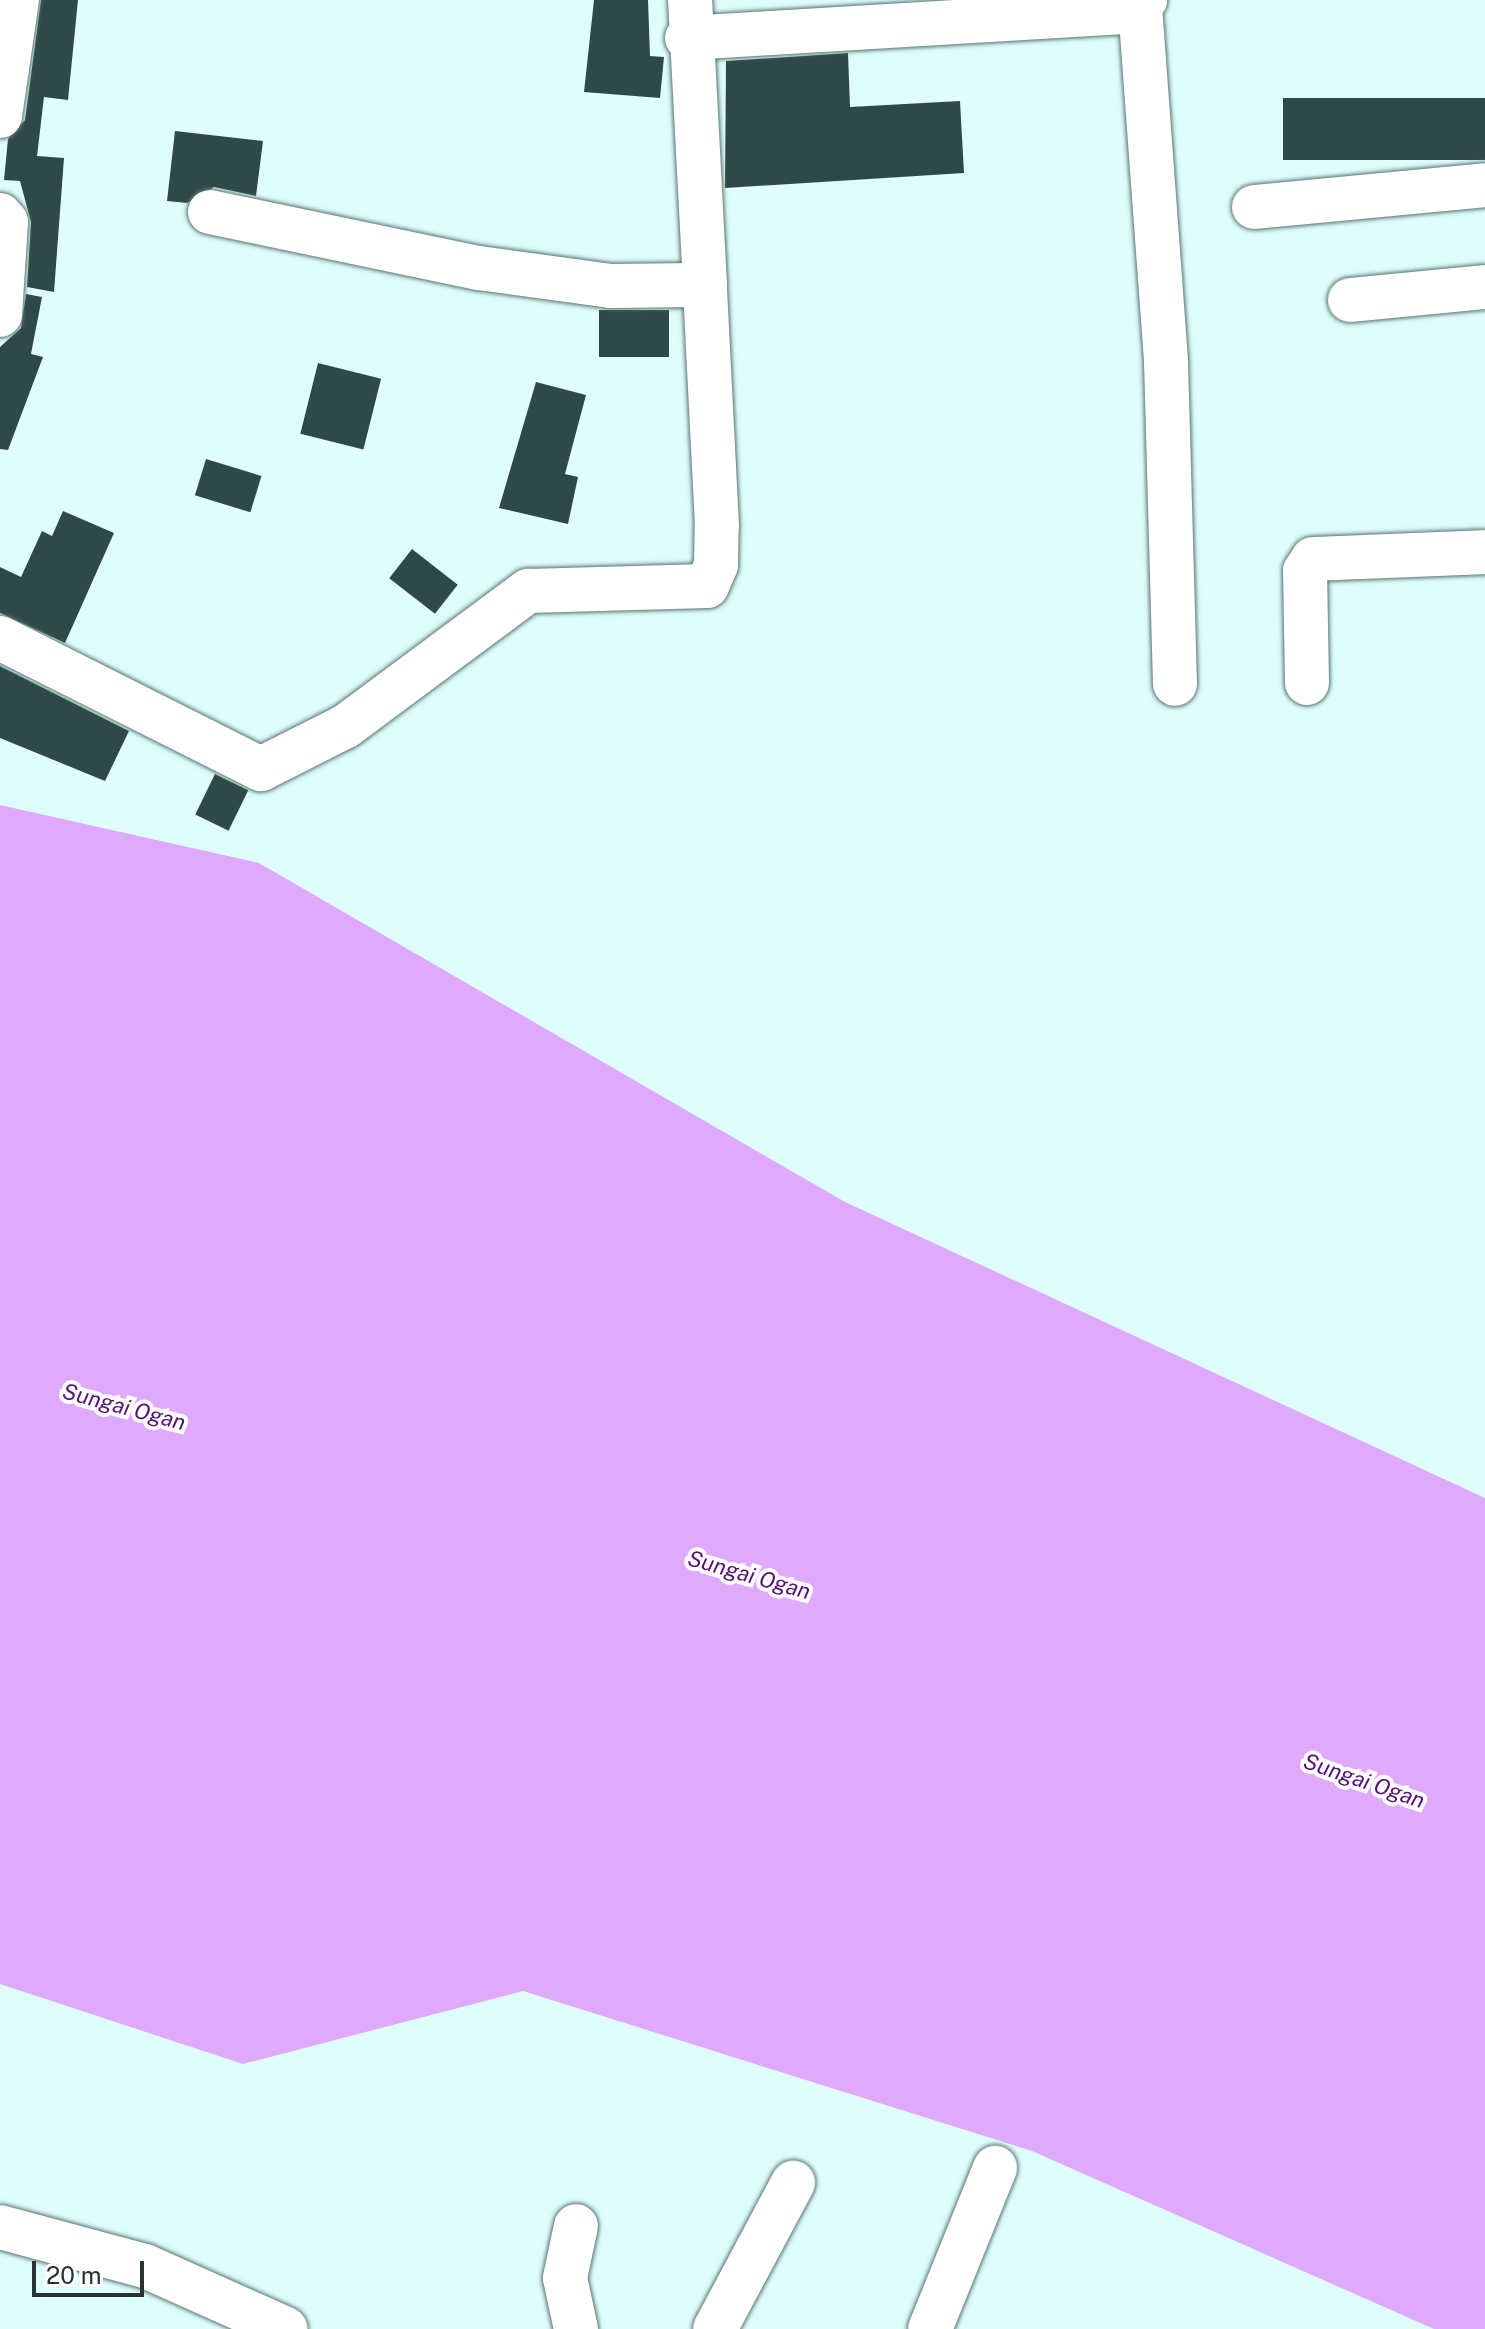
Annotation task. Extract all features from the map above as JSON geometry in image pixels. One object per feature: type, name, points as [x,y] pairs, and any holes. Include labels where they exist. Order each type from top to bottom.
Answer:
[{"type":"street","points":[[0,116],[17,0]]},
{"type":"street","points":[[0,638],[261,769],[346,726],[528,591],[707,586],[716,565],[717,526],[688,19],[1143,3],[1166,362],[1175,684]]},
{"type":"street","points":[[1254,207],[1485,185]]},
{"type":"street","points":[[210,212],[479,268],[611,286],[705,285]]},
{"type":"street","points":[[0,215],[6,222],[0,315]]},
{"type":"street","points":[[1350,300],[1485,287]]},
{"type":"street","points":[[1307,683],[1305,571],[1313,559],[1485,552]]},
{"type":"street","points":[[930,2329],[995,2168]]},
{"type":"street","points":[[715,2329],[793,2183]]},
{"type":"street","points":[[576,2226],[565,2278],[576,2329]]},
{"type":"street","points":[[0,2227],[145,2266],[233,2317],[286,2329]]},
{"type":"water","name":"Sungai Ogan","points":[[0,805],[259,863],[845,1202],[1485,1498],[1485,2329],[1434,2329],[1032,2151],[523,1991],[243,2064],[0,1984]]},
{"type":"building","points":[[41,0],[78,0],[68,100],[44,97],[37,156],[64,158],[54,292],[27,287],[31,222],[20,181],[4,180],[8,139],[25,120]]},
{"type":"building","points":[[594,0],[648,0],[650,56],[664,57],[660,98],[584,92]]},
{"type":"building","points":[[848,53],[850,107],[960,101],[964,173],[725,188],[726,61]]},
{"type":"building","points":[[1283,98],[1485,98],[1485,160],[1283,160]]},
{"type":"building","points":[[175,131],[263,141],[256,196],[214,187],[187,203],[167,201]]},
{"type":"building","points":[[26,294],[42,297],[31,354],[43,357],[8,450],[0,449],[0,347],[21,328]]},
{"type":"building","points":[[599,310],[669,310],[669,357],[599,357]]},
{"type":"building","points":[[318,363],[381,379],[363,450],[300,434]]},
{"type":"building","points":[[536,382],[586,395],[565,474],[578,477],[568,524],[499,508]]},
{"type":"building","points":[[206,459],[261,476],[250,512],[195,495]]},
{"type":"building","points":[[63,511],[114,533],[65,643],[0,613],[0,567],[21,577],[42,531],[52,536]]},
{"type":"building","points":[[412,549],[458,585],[435,614],[389,578]]},
{"type":"building","points":[[0,666],[129,731],[105,781],[0,738]]},
{"type":"building","points":[[215,774],[248,790],[229,831],[195,814]]}]
